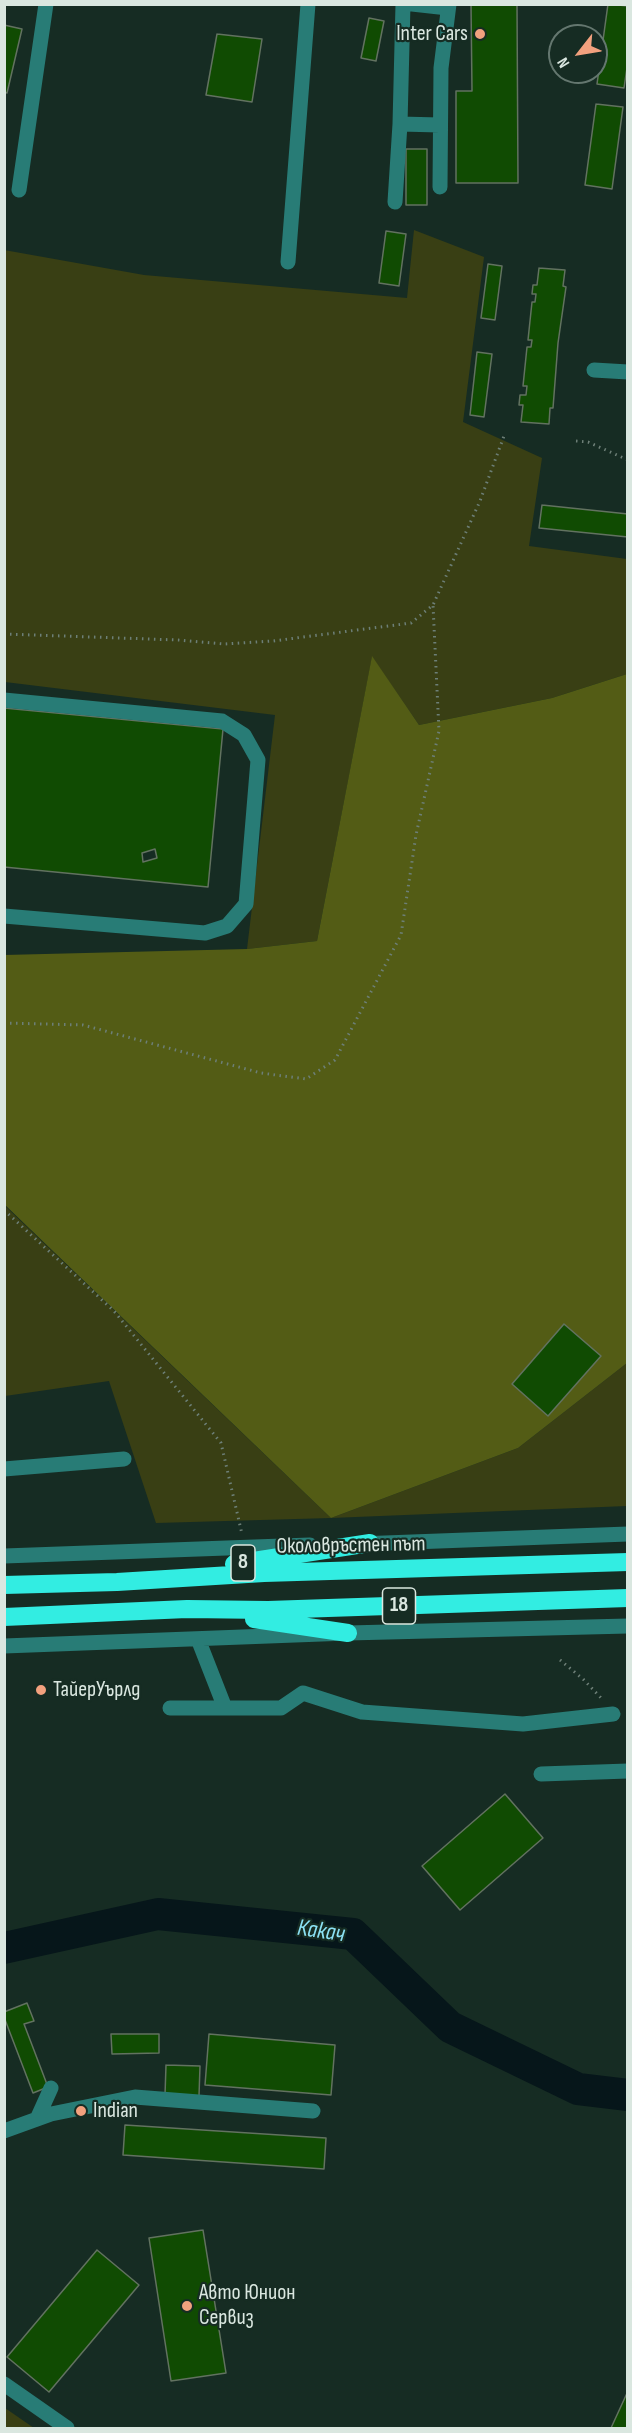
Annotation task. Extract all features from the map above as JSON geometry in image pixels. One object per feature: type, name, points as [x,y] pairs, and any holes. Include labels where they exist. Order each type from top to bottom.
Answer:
[{"type":"highway","name":"8","points":[[117,1581],[370,1544]]},
{"type":"highway","name":"Околовръстен път","points":[[4,1585],[264,1573],[627,1563]]},
{"type":"highway","name":"18","points":[[8,1617],[187,1609],[268,1610],[627,1598]]},
{"type":"highway","points":[[187,1609],[348,1633]]},
{"type":"street","points":[[19,190],[46,4]]},
{"type":"street","points":[[288,262],[308,4]]},
{"type":"street","points":[[395,202],[400,124],[403,4]]},
{"type":"street","points":[[412,4],[449,6],[441,68],[440,187]]},
{"type":"street","points":[[400,124],[440,125]]},
{"type":"street","points":[[594,370],[627,372]]},
{"type":"street","points":[[4,700],[222,721],[244,735],[258,760],[246,904],[227,926],[205,933],[4,916]]},
{"type":"street","points":[[4,1469],[124,1460]]},
{"type":"street","name":"8","points":[[370,1544],[627,1534]]},
{"type":"street","points":[[4,1556],[370,1544]]},
{"type":"street","points":[[4,1646],[348,1633],[627,1626]]},
{"type":"street","points":[[198,1640],[225,1708]]},
{"type":"street","points":[[170,1708],[281,1708],[303,1693],[362,1712],[523,1724],[613,1714]]},
{"type":"street","points":[[541,1774],[627,1771]]},
{"type":"street","points":[[37,2119],[51,2088]]},
{"type":"street","points":[[4,2131],[51,2114],[135,2097],[313,2111]]},
{"type":"street","points":[[4,2384],[67,2428]]},
{"type":"path","points":[[4,634],[178,640],[224,644],[273,641],[411,623],[433,605],[480,501],[504,436]]},
{"type":"path","points":[[576,441],[588,442],[627,460]]},
{"type":"path","points":[[4,1023],[82,1025],[261,1073],[306,1079],[335,1060],[401,935],[416,835],[440,731],[433,605]]},
{"type":"path","points":[[4,1210],[114,1311],[221,1443],[245,1548]]},
{"type":"path","points":[[560,1660],[597,1692],[613,1714]]},
{"type":"green space","points":[[414,230],[484,257],[463,422],[542,458],[529,546],[627,559],[627,674],[552,698],[419,725],[372,657],[317,941],[247,949],[275,715],[5,682],[4,250],[144,275],[407,298]]},
{"type":"green space","points":[[372,656],[419,725],[552,698],[627,674],[627,1363],[518,1448],[331,1518],[5,1205],[4,955],[247,949],[317,941]]},
{"type":"green space","points":[[4,1205],[331,1518],[156,1523],[109,1381],[5,1396]]},
{"type":"green space","points":[[627,1363],[627,1506],[331,1518],[518,1448]]},
{"type":"green space","points":[[5,2408],[34,2428],[5,2428]]},
{"type":"building","points":[[471,4],[517,4],[518,183],[456,183],[456,91],[472,91]]},
{"type":"building","points":[[608,4],[628,6],[628,61],[624,88],[597,84],[608,84],[608,24],[605,24]]},
{"type":"building","points":[[369,18],[384,21],[376,61],[361,58]]},
{"type":"building","points":[[4,25],[22,29],[7,93],[4,92]]},
{"type":"building","points":[[217,34],[262,39],[252,102],[206,95]]},
{"type":"building","points":[[596,104],[623,107],[612,189],[585,185]]},
{"type":"building","points":[[406,149],[427,149],[427,205],[406,205]]},
{"type":"building","points":[[386,231],[406,234],[399,286],[379,283]]},
{"type":"building","points":[[488,264],[502,266],[495,320],[481,318]]},
{"type":"building","points":[[539,268],[565,270],[563,286],[566,287],[558,343],[553,408],[550,408],[549,424],[521,422],[523,405],[519,405],[520,395],[526,395],[527,386],[523,386],[527,347],[531,347],[532,340],[528,340],[532,302],[535,302],[536,294],[532,294],[533,285],[537,285]]},
{"type":"building","points":[[477,352],[492,354],[484,417],[470,415]]},
{"type":"building","points":[[542,505],[628,514],[628,537],[539,528]]},
{"type":"building","points":[[4,708],[223,729],[208,887],[4,867]]},
{"type":"building","points":[[155,849],[157,858],[143,862],[142,853]]},
{"type":"building","points":[[564,1324],[601,1356],[548,1416],[512,1384]]},
{"type":"building","points":[[505,1794],[543,1838],[460,1910],[422,1866]]},
{"type":"building","points":[[27,2003],[34,2021],[24,2024],[48,2087],[33,2093],[4,2017],[4,2012]]},
{"type":"building","points":[[111,2034],[159,2034],[159,2053],[112,2054]]},
{"type":"building","points":[[209,2034],[335,2045],[331,2095],[205,2085]]},
{"type":"building","points":[[166,2065],[200,2066],[199,2096],[165,2095]]},
{"type":"building","points":[[125,2125],[326,2138],[324,2169],[123,2155]]},
{"type":"building","name":"Авто Юнион Сервиз","points":[[203,2230],[226,2373],[171,2381],[149,2238]]},
{"type":"building","points":[[97,2250],[139,2285],[49,2392],[7,2357]]},
{"type":"building","points":[[628,2391],[628,2428],[611,2428]]},
{"type":"waterway","name":"Какач","points":[[4,1948],[158,1914],[353,1934],[450,2027],[578,2089],[628,2095]]},
{"type":"place","name":"Inter Cars","points":[[480,34]]},
{"type":"place","name":"ТайерУърлд","points":[[41,1690]]},
{"type":"place","name":"Indian","points":[[81,2111]]},
{"type":"place","name":"Авто Юнион Сервиз","points":[[187,2306]]}]
